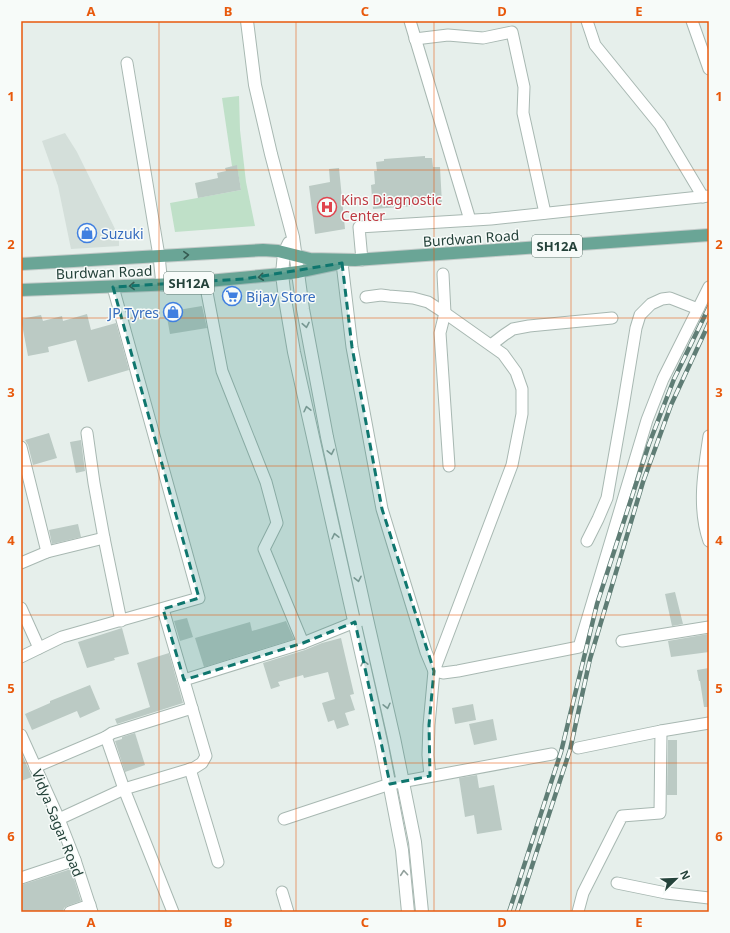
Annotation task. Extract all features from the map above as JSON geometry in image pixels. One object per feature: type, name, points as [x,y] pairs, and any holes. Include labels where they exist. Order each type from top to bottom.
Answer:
[{"type":"main road","name":"Burdwan Road","points":[[21,264],[263,250],[310,259],[358,260],[405,258],[709,235]]},
{"type":"main road","name":"Burdwan Road","points":[[21,290],[205,282],[298,272],[358,260]]},
{"type":"street","points":[[247,21],[255,85],[271,154],[293,236],[282,274],[294,352],[390,784],[402,850],[408,912]]},
{"type":"street","points":[[410,21],[470,220]]},
{"type":"street","points":[[358,260],[360,227],[470,220],[706,197],[660,125],[595,44],[587,21]]},
{"type":"street","points":[[692,21],[709,69]]},
{"type":"street","points":[[415,39],[448,35],[483,38],[512,32],[524,87],[523,113],[545,213]]},
{"type":"street","points":[[127,63],[159,256],[162,285]]},
{"type":"street","points":[[289,254],[298,272],[303,309],[328,437],[403,781],[415,842],[422,912]]},
{"type":"street","points":[[342,263],[352,347],[382,510],[426,652],[434,671]]},
{"type":"street","points":[[443,274],[445,312],[440,332],[449,466]]},
{"type":"street","points":[[205,282],[222,371],[266,482],[277,523],[264,549],[303,643]]},
{"type":"street","points":[[21,657],[62,637],[199,598],[113,287]]},
{"type":"street","points":[[434,671],[443,673],[458,672],[579,647],[647,420],[663,378],[709,287]]},
{"type":"street","points":[[366,297],[381,295],[413,298],[428,302],[445,312],[503,354],[516,372],[522,389],[522,414],[512,465],[434,671],[428,725],[430,776]]},
{"type":"street","points":[[587,541],[606,498],[636,328],[640,315],[651,304],[662,299],[670,298],[698,309]]},
{"type":"street","points":[[492,345],[504,334],[513,329],[529,326],[612,318]]},
{"type":"street","points":[[87,433],[104,538],[121,620]]},
{"type":"street","points":[[709,436],[703,476],[703,508],[709,541]]},
{"type":"street","points":[[21,447],[47,552]]},
{"type":"street","points":[[21,563],[47,552],[104,538]]},
{"type":"street","points":[[21,608],[39,648]]},
{"type":"street","points":[[59,819],[124,789],[194,768],[202,763],[206,756],[163,609]]},
{"type":"street","points":[[184,680],[303,643],[354,622],[367,619]]},
{"type":"street","points":[[622,641],[709,627]]},
{"type":"street","points":[[35,767],[106,737],[112,733],[192,708]]},
{"type":"street","points":[[578,748],[709,723]]},
{"type":"street","points":[[578,912],[583,893],[622,816],[660,813],[661,731]]},
{"type":"street","name":"Vidya Sagar Road","points":[[21,735],[59,819],[75,860],[91,909]]},
{"type":"street","points":[[106,737],[124,789],[173,912]]},
{"type":"street","points":[[284,819],[343,801],[390,784],[552,754]]},
{"type":"street","points":[[190,769],[218,862]]},
{"type":"street","points":[[21,878],[75,860]]},
{"type":"street","points":[[617,883],[666,893],[709,898]]},
{"type":"street","points":[[282,892],[288,912]]},
{"type":"street","points":[[70,912],[91,909]]},
{"type":"highlighted area","points":[[342,263],[352,347],[382,509],[434,671],[429,725],[430,776],[390,784],[355,622],[303,643],[184,680],[163,609],[199,598],[113,287],[244,279]]},
{"type":"shaded area","points":[[65,133],[77,152],[119,237],[119,246],[71,249],[58,186],[42,141]]},
{"type":"green space","points":[[239,96],[240,130],[246,182],[255,226],[175,232],[170,203],[241,190],[237,166],[232,166],[222,98]]},
{"type":"building","points":[[425,156],[425,158],[432,158],[433,167],[440,167],[442,204],[373,209],[371,185],[375,184],[374,171],[377,171],[376,162],[384,161],[384,159]]},
{"type":"building","points":[[237,165],[241,190],[198,198],[195,183],[218,178],[217,173],[226,171],[225,168]]},
{"type":"building","name":"Kins Diagnostic Center","points":[[339,168],[345,229],[315,234],[309,186],[330,182],[329,169]]},
{"type":"building","points":[[202,306],[207,328],[170,334],[166,312]]},
{"type":"building","points":[[87,314],[91,330],[116,323],[129,370],[88,382],[76,340],[48,347],[49,352],[28,356],[21,319],[41,315],[43,321],[62,316],[63,321]]},
{"type":"building","points":[[49,433],[57,458],[33,465],[28,445],[25,440]]},
{"type":"building","points":[[81,440],[85,471],[76,473],[70,442]]},
{"type":"building","points":[[78,524],[81,537],[52,544],[49,530]]},
{"type":"building","points":[[675,592],[683,624],[672,626],[665,594]]},
{"type":"building","points":[[187,618],[193,637],[180,641],[174,621]]},
{"type":"building","points":[[286,621],[294,639],[204,667],[195,638],[250,622],[252,631]]},
{"type":"building","points":[[122,628],[129,654],[114,658],[115,660],[87,668],[78,642]]},
{"type":"building","points":[[708,634],[709,652],[671,657],[668,641]]},
{"type":"building","points":[[341,638],[354,694],[350,695],[355,710],[345,713],[349,725],[337,729],[334,720],[328,722],[322,703],[335,699],[328,672],[304,678],[303,675],[278,682],[280,686],[271,689],[263,663]]},
{"type":"building","points":[[169,653],[183,703],[117,724],[115,719],[150,707],[137,663]]},
{"type":"building","points":[[709,668],[709,707],[704,707],[697,670]]},
{"type":"building","points":[[90,685],[100,709],[80,718],[77,711],[32,730],[25,714],[50,703],[50,701]]},
{"type":"building","points":[[473,704],[476,720],[455,724],[452,708]]},
{"type":"building","points":[[493,719],[497,740],[474,745],[469,724]]},
{"type":"building","points":[[135,733],[145,765],[125,772],[115,741]]},
{"type":"building","points":[[668,740],[677,740],[677,795],[667,795]]},
{"type":"building","points":[[21,752],[32,777],[21,781]]},
{"type":"building","points":[[477,775],[479,788],[494,785],[502,830],[477,834],[474,815],[465,817],[459,778]]},
{"type":"building","points":[[71,869],[81,901],[67,906],[64,908],[63,912],[21,912],[21,885]]},
{"type":"railway","points":[[509,912],[561,752],[597,604],[649,444],[674,379],[709,307]]},
{"type":"railway","points":[[517,912],[570,750],[590,659],[643,482],[671,405],[709,323]]},
{"type":"place","name":"Kins Diagnostic Center","points":[[327,207]]},
{"type":"place","name":"Suzuki","points":[[87,233]]},
{"type":"place","name":"Bijay Store","points":[[232,296]]},
{"type":"place","name":"JP Tyres","points":[[173,312]]}]
